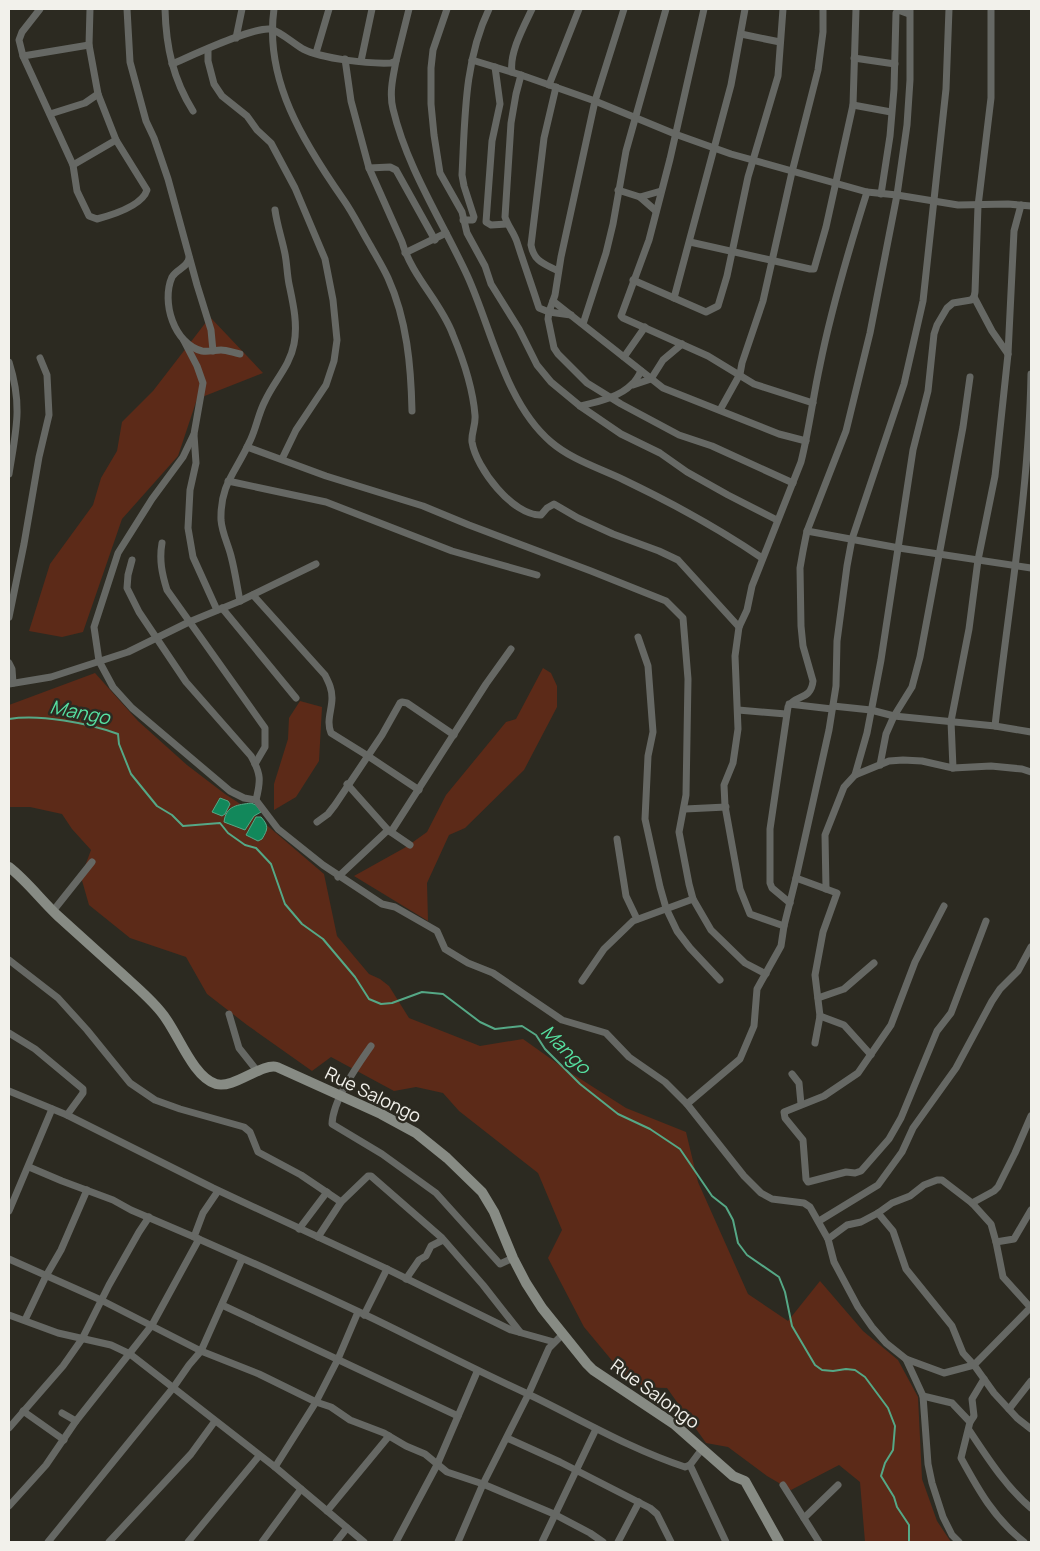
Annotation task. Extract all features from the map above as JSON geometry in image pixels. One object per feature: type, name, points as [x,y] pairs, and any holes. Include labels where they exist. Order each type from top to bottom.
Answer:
[{"type":"street","points":[[40,9],[22,32],[19,40],[23,56],[73,165],[77,191],[89,216],[97,219],[124,210],[145,195],[147,190],[116,140],[98,94],[89,45],[90,9]]},
{"type":"street","points":[[127,9],[130,62],[146,121],[168,179],[212,330],[213,351]]},
{"type":"street","points":[[165,9],[172,64],[182,92],[193,111]]},
{"type":"street","points":[[236,38],[242,9]]},
{"type":"street","points":[[274,9],[271,30],[275,62],[290,109],[327,177],[346,204],[388,278],[406,336],[411,367],[412,411]]},
{"type":"street","points":[[316,53],[329,9]]},
{"type":"street","points":[[361,61],[372,9]]},
{"type":"street","points":[[409,9],[392,83],[393,109],[409,156],[468,276],[506,373],[531,422],[552,443],[574,458],[623,479],[677,507],[762,558]]},
{"type":"street","points":[[447,9],[431,60],[431,104],[441,175],[462,212],[467,232],[491,284],[519,329],[537,366],[580,406],[621,434],[660,453],[687,472],[777,520]]},
{"type":"street","points":[[463,220],[473,220],[474,217],[462,176],[467,88],[472,60],[489,9]]},
{"type":"street","points":[[512,72],[511,66],[514,54],[532,9]]},
{"type":"street","points":[[558,271],[534,256],[531,240],[544,138],[553,86],[579,9]]},
{"type":"street","points":[[624,9],[595,101],[553,301],[548,312],[556,352],[587,382],[609,397],[679,435],[712,446],[793,483]]},
{"type":"street","points":[[582,324],[606,253],[626,150],[666,9]]},
{"type":"street","points":[[704,9],[646,248],[621,316],[682,344],[740,374],[754,384],[813,403]]},
{"type":"street","points":[[674,298],[731,85],[745,9]]},
{"type":"street","points":[[634,280],[706,312],[718,306],[727,276],[752,161],[776,84],[780,60],[783,9]]},
{"type":"street","points":[[720,410],[740,374],[759,314],[818,70],[824,9]]},
{"type":"street","points":[[690,242],[814,269],[826,227],[852,105],[856,9]]},
{"type":"street","points":[[687,1104],[740,1059],[755,1019],[757,991],[779,950],[836,686],[837,641],[846,566],[852,539],[904,384],[923,301],[946,89],[949,9]]},
{"type":"street","points":[[991,9],[991,98],[978,206],[974,297],[992,331],[1008,354]]},
{"type":"street","points":[[790,903],[772,888],[770,883],[770,829],[786,714],[789,704],[806,696],[813,681],[803,646],[800,568],[807,531],[848,422],[870,333],[897,195],[908,113],[910,11],[898,10],[896,13],[890,136],[881,194]]},
{"type":"street","points":[[172,64],[261,30],[271,30],[303,49],[316,53],[345,59],[388,64],[396,61]]},
{"type":"street","points":[[741,34],[780,42]]},
{"type":"street","points":[[23,56],[89,45]]},
{"type":"street","points":[[208,49],[210,73],[217,89],[222,96],[248,116],[257,130],[270,141],[296,188],[324,258],[333,300],[337,340],[336,352],[329,377],[326,385],[296,430],[282,459]]},
{"type":"street","points":[[854,58],[895,64]]},
{"type":"street","points":[[345,59],[352,108],[369,168],[402,242],[405,253],[448,324],[458,346],[465,368],[475,416],[472,442],[480,465],[490,480],[505,497],[538,516],[554,504],[578,518],[613,534],[678,560],[739,627]]},
{"type":"street","points":[[472,60],[595,101],[635,119],[713,148],[752,161],[867,192],[958,205],[1008,204],[1031,206]]},
{"type":"street","points":[[496,67],[500,104],[492,141],[486,222],[491,225],[507,224]]},
{"type":"street","points":[[521,75],[511,123],[505,206],[507,224],[516,239],[524,268],[539,307],[548,312],[571,315]]},
{"type":"street","points":[[50,114],[84,104],[98,94]]},
{"type":"street","points":[[852,105],[891,112]]},
{"type":"street","points":[[73,165],[116,140]]},
{"type":"street","points":[[369,168],[390,167],[396,170],[435,240]]},
{"type":"street","points":[[618,190],[640,197],[656,211]]},
{"type":"street","points":[[640,197],[661,191]]},
{"type":"street","points":[[784,926],[754,916],[747,910],[740,888],[724,785],[733,763],[738,729],[735,660],[739,627],[747,610],[752,586],[801,462],[839,284],[867,192]]},
{"type":"street","points":[[953,768],[951,721],[968,629],[978,560],[995,476],[1002,421],[1008,354],[1014,231],[1020,205]]},
{"type":"street","points":[[240,601],[232,557],[224,537],[221,521],[222,502],[228,481],[247,447],[272,386],[290,359],[294,343],[293,302],[285,253],[275,210]]},
{"type":"street","points":[[405,253],[446,233]]},
{"type":"street","points":[[187,248],[189,260],[187,265],[173,276],[168,293],[169,308],[176,329],[198,366],[203,383],[194,434],[196,463],[190,490],[188,528],[193,557],[219,609],[296,698]]},
{"type":"street","points":[[855,775],[871,710],[899,548],[913,450],[928,391],[934,334],[946,308],[953,303],[970,300],[974,297]]},
{"type":"street","points":[[553,301],[651,379],[672,393],[779,434],[806,441]]},
{"type":"street","points":[[624,357],[646,327]]},
{"type":"street","points":[[184,340],[193,347],[203,351],[223,350],[240,354]]},
{"type":"street","points":[[580,406],[609,397],[632,385],[651,379],[663,360],[682,344]]},
{"type":"street","points":[[9,617],[39,457],[49,415],[47,375],[40,358]]},
{"type":"street","points":[[9,362],[16,387],[18,412],[9,474]]},
{"type":"street","points":[[632,385],[641,371]]},
{"type":"street","points":[[995,726],[1028,446],[1031,374]]},
{"type":"street","points":[[880,765],[886,734],[894,716],[913,685],[923,642],[963,428],[970,377]]},
{"type":"street","points":[[194,434],[183,457],[152,499],[118,553],[94,628],[99,661],[113,687],[138,713],[230,791],[244,798],[256,800],[278,828],[338,877],[382,904],[395,908],[437,931],[445,949],[468,963],[493,972],[562,1020],[606,1033],[629,1057],[665,1082],[687,1104],[744,1176],[761,1193],[772,1199],[807,1204],[828,1238],[834,1262],[860,1309],[886,1343],[906,1359],[944,1372],[974,1365],[1031,1308],[1003,1277],[991,1224],[972,1203],[939,1179],[924,1184],[910,1196],[892,1202],[878,1213],[859,1222],[847,1225],[828,1238]]},
{"type":"street","points":[[247,447],[326,476],[423,506],[668,602],[684,620],[688,679],[686,795],[685,809],[679,832],[693,899],[709,928],[746,963],[766,974]]},
{"type":"street","points":[[228,481],[326,502],[452,551],[536,575]]},
{"type":"street","points":[[807,531],[899,548],[1031,568]]},
{"type":"street","points":[[162,543],[160,555],[162,576],[167,590],[265,728],[265,747],[256,764]]},
{"type":"street","points":[[132,560],[127,588],[139,612],[186,682],[256,764],[261,781],[256,800]]},
{"type":"street","points":[[9,663],[12,669],[11,683],[51,678],[128,652],[316,564]]},
{"type":"street","points":[[253,595],[325,675],[332,690],[329,720],[331,733],[419,790]]},
{"type":"street","points":[[638,638],[648,666],[652,732],[648,756],[645,819],[666,908],[678,931],[690,948],[720,980]]},
{"type":"street","points":[[338,877],[390,831],[511,649]]},
{"type":"street","points":[[317,822],[328,814],[368,756],[400,703],[402,702],[454,734]]},
{"type":"street","points":[[789,704],[871,710],[894,716],[995,726],[1031,732]]},
{"type":"street","points":[[738,710],[786,714]]},
{"type":"street","points":[[826,889],[825,834],[844,786],[855,775],[889,761],[903,760],[922,761],[953,768],[991,766],[1022,769],[1031,772]]},
{"type":"street","points":[[348,784],[390,831],[410,845]]},
{"type":"street","points":[[685,809],[726,807]]},
{"type":"street","points":[[617,839],[626,896],[637,919]]},
{"type":"street","points":[[53,911],[92,862]]},
{"type":"street","name":"Rue Salongo","points":[[9,867],[53,911],[144,994],[161,1012],[175,1032],[195,1067],[202,1075],[215,1084],[223,1084],[268,1067],[277,1067],[341,1095],[407,1128],[447,1158],[482,1192],[495,1215],[513,1258],[542,1308],[562,1335],[593,1370],[674,1424],[733,1476],[745,1481],[779,1542]]},
{"type":"street","points":[[796,878],[836,892],[838,896],[822,935],[815,975],[820,1016],[815,1043]]},
{"type":"street","points":[[582,981],[604,949],[637,919],[693,899]]},
{"type":"street","points":[[944,906],[915,962],[892,1023],[858,1073],[824,1096],[786,1110],[784,1113],[785,1118],[803,1140],[806,1179],[808,1182],[846,1172],[855,1173],[861,1171],[889,1139],[901,1118],[937,1031],[951,1013],[986,922]]},
{"type":"street","points":[[819,1221],[878,1185],[903,1150],[913,1128],[956,1068],[992,1001],[1018,971],[1031,947]]},
{"type":"street","points":[[9,960],[58,998],[130,1083],[156,1100],[180,1110],[244,1127],[250,1132],[258,1152],[301,1175],[341,1202]]},
{"type":"street","points":[[818,998],[844,989],[874,963]]},
{"type":"street","points":[[229,1014],[239,1048],[258,1072]]},
{"type":"street","points":[[820,1016],[844,1025],[871,1055]]},
{"type":"street","points":[[9,1033],[35,1049],[83,1089],[83,1093],[67,1115]]},
{"type":"street","points":[[372,1046],[352,1073],[341,1095],[332,1124],[382,1154],[436,1193],[500,1264],[513,1258]]},
{"type":"street","points":[[792,1074],[799,1083],[801,1104]]},
{"type":"street","points":[[9,1091],[67,1115],[218,1191],[520,1332],[554,1342]]},
{"type":"street","points":[[9,1211],[12,1194],[29,1166],[52,1109]]},
{"type":"street","points":[[972,1203],[998,1188],[1016,1153],[1031,1116]]},
{"type":"street","points":[[29,1166],[62,1181],[113,1200],[361,1313],[478,1372],[658,1458],[685,1466],[690,1465],[702,1449]]},
{"type":"street","points":[[318,1237],[341,1202],[368,1176],[371,1176],[443,1240],[520,1332]]},
{"type":"street","points":[[25,1320],[61,1250],[87,1190]]},
{"type":"street","points":[[9,1506],[46,1465],[76,1421],[152,1325],[197,1238],[203,1213],[218,1191]]},
{"type":"street","points":[[299,1229],[327,1192]]},
{"type":"street","points":[[996,1242],[1014,1238],[1031,1210]]},
{"type":"street","points":[[878,1213],[893,1231],[906,1269],[952,1326],[963,1353],[1009,1409],[1031,1429]]},
{"type":"street","points":[[9,1428],[13,1416],[23,1411],[62,1366],[82,1339],[101,1300],[149,1218]]},
{"type":"street","points":[[406,1279],[419,1260],[426,1256],[431,1246],[443,1240]]},
{"type":"street","points":[[9,1259],[101,1300],[201,1351],[259,1374],[316,1402],[331,1407],[350,1420],[425,1454],[447,1472],[484,1484],[554,1514],[603,1542]]},
{"type":"street","points":[[48,1542],[201,1351],[242,1259]]},
{"type":"street","points":[[275,1467],[316,1402],[361,1313],[387,1269]]},
{"type":"street","points":[[222,1305],[458,1416]]},
{"type":"street","points":[[9,1315],[58,1333],[111,1345],[130,1354],[275,1467],[364,1542]]},
{"type":"street","points":[[461,1541],[484,1484],[549,1348],[562,1335]]},
{"type":"street","points":[[906,1359],[923,1396],[928,1464],[932,1483],[943,1517],[952,1535],[959,1542]]},
{"type":"street","points":[[396,1542],[437,1465],[478,1372]]},
{"type":"street","points":[[984,1380],[972,1399],[974,1416],[961,1458],[991,1509],[1024,1542]]},
{"type":"street","points":[[1009,1409],[1031,1381]]},
{"type":"street","points":[[923,1396],[952,1403],[970,1426],[982,1450],[1015,1493],[1031,1508]]},
{"type":"street","points":[[23,1411],[64,1440]]},
{"type":"street","points":[[62,1413],[76,1421]]},
{"type":"street","points":[[109,1542],[191,1454],[215,1421]]},
{"type":"street","points":[[542,1542],[596,1429]]},
{"type":"street","points":[[327,1511],[388,1436]]},
{"type":"street","points":[[507,1438],[650,1508],[657,1514],[671,1542]]},
{"type":"street","points":[[188,1542],[260,1456]]},
{"type":"street","points":[[690,1465],[726,1542]]},
{"type":"street","points":[[783,1485],[819,1542]]},
{"type":"street","points":[[804,1518],[838,1485]]},
{"type":"street","points":[[262,1542],[300,1489]]},
{"type":"street","points":[[618,1542],[639,1502]]},
{"type":"street","points":[[336,1542],[347,1528]]},
{"type":"shaded area","points":[[210,317],[263,373],[197,399],[178,456],[122,519],[83,632],[62,637],[29,631],[50,564],[93,505],[101,478],[117,451],[122,422],[153,391]]},
{"type":"shaded area","points":[[543,668],[551,673],[557,686],[557,707],[524,770],[465,828],[449,835],[427,883],[428,921],[354,876],[406,847],[427,832],[446,795],[506,722],[516,719]]},
{"type":"shaded area","points":[[95,673],[138,721],[187,765],[248,809],[324,874],[337,936],[369,974],[389,986],[409,1018],[480,1046],[523,1039],[568,1071],[626,1108],[686,1132],[698,1182],[748,1294],[788,1321],[820,1281],[863,1331],[898,1360],[918,1397],[922,1479],[937,1521],[951,1542],[865,1542],[860,1482],[839,1465],[791,1490],[767,1476],[728,1447],[706,1443],[667,1388],[634,1387],[584,1327],[548,1258],[562,1230],[538,1173],[459,1111],[443,1093],[416,1087],[394,1091],[331,1057],[312,1071],[207,994],[186,957],[130,938],[89,905],[81,877],[91,850],[72,829],[62,814],[30,807],[9,807],[9,705]]},
{"type":"shaded area","points":[[300,701],[322,707],[319,761],[296,797],[274,810],[274,784],[288,739],[289,718]]},
{"type":"shaded area","points":[[220,798],[228,801],[230,804],[222,816],[212,812]]},
{"type":"shaded area","points":[[251,803],[256,805],[261,812],[254,816],[245,830],[224,822],[225,816],[230,809],[237,805]]},
{"type":"shaded area","points":[[256,817],[261,817],[267,828],[262,839],[258,841],[246,835]]},
{"type":"waterway","name":"Mango","points":[[9,719],[64,720],[118,734],[119,744],[131,774],[157,806],[172,815],[183,826],[220,823],[228,833],[245,845],[256,848],[271,864],[285,904],[302,924],[323,939],[355,977],[369,999],[381,1004],[392,1003],[422,992],[443,994],[480,1022],[495,1029],[522,1026],[536,1035],[545,1049],[580,1084],[618,1114],[650,1129],[680,1149],[712,1196],[726,1207],[733,1220],[738,1243],[747,1255],[779,1277],[785,1292],[792,1326],[815,1365],[822,1370],[855,1370],[865,1377],[888,1408],[895,1426],[893,1450],[885,1463],[881,1476],[909,1525],[909,1542]]}]
